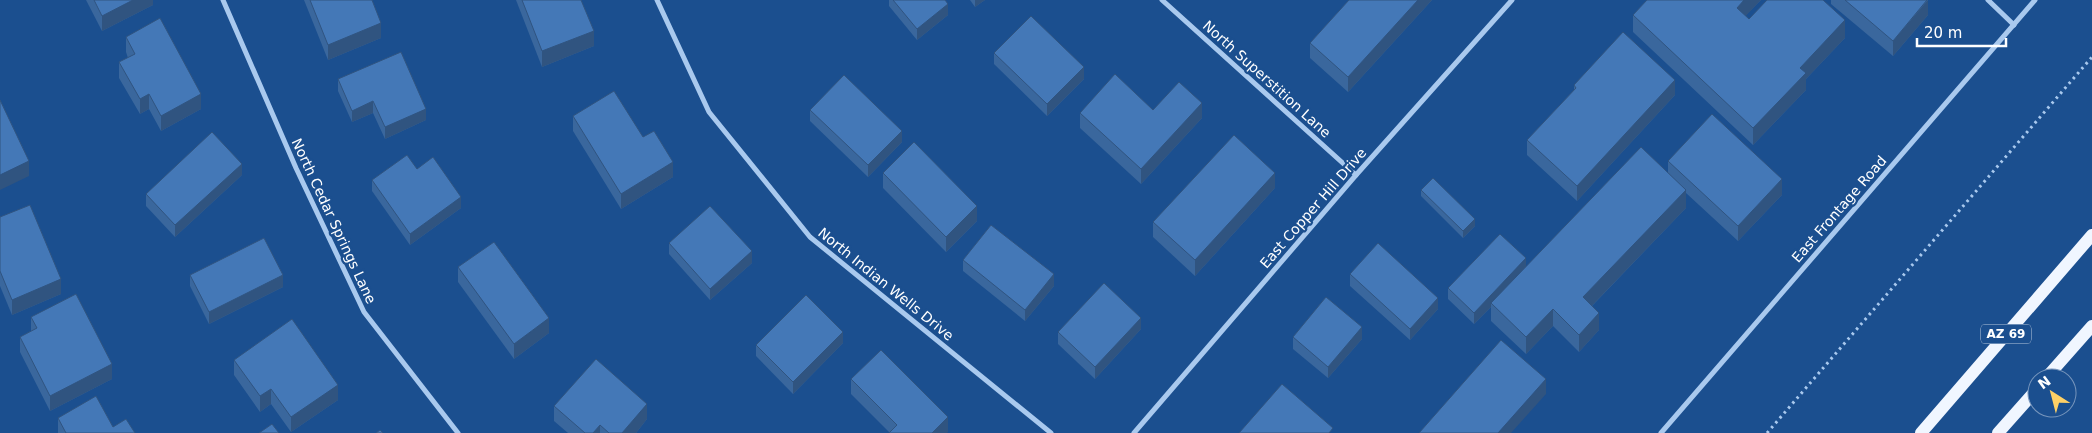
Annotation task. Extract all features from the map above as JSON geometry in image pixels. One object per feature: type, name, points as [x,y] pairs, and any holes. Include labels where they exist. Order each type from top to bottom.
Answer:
[{"type":"main road","name":"AZ 69","points":[[1920,433],[2092,235]]},
{"type":"main road","points":[[2055,368],[2092,326]]},
{"type":"main road","points":[[1998,433],[2027,400]]},
{"type":"street","name":"North Cedar Springs Lane","points":[[223,0],[296,168],[364,312],[458,433]]},
{"type":"street","name":"North Indian Wells Drive","points":[[657,0],[709,112],[810,237],[1051,433]]},
{"type":"street","name":"North Superstition Lane","points":[[1162,0],[1356,175]]},
{"type":"street","name":"East Copper Hill Drive","points":[[1134,433],[1356,175],[1512,0]]},
{"type":"street","points":[[1988,0],[2014,24]]},
{"type":"street","name":"East Frontage Road","points":[[1661,433],[2035,0]]},
{"type":"path","points":[[1766,433],[2092,57]]},
{"type":"building","points":[[94,0],[133,0],[102,16]]},
{"type":"building","points":[[310,0],[372,0],[381,23],[328,45]]},
{"type":"building","points":[[522,0],[581,0],[594,31],[542,51]]},
{"type":"building","points":[[893,0],[945,0],[948,4],[917,29]]},
{"type":"building","points":[[1349,0],[1418,0],[1348,77],[1310,43]]},
{"type":"building","points":[[1647,0],[1744,0],[1737,8],[1749,19],[1767,0],[1823,0],[1845,20],[1800,68],[1806,73],[1753,128],[1633,15]]},
{"type":"building","points":[[1845,0],[1927,0],[1893,41]]},
{"type":"building","points":[[1031,16],[1084,67],[1047,104],[994,53]]},
{"type":"building","points":[[160,18],[201,94],[161,116],[149,94],[140,99],[119,62],[135,54],[126,37]]},
{"type":"building","points":[[1623,32],[1675,80],[1577,186],[1527,140],[1576,88],[1574,85]]},
{"type":"building","points":[[401,52],[426,109],[385,127],[373,101],[352,111],[338,79]]},
{"type":"building","points":[[1115,74],[1153,110],[1179,82],[1202,103],[1141,169],[1080,113]]},
{"type":"building","points":[[844,75],[902,131],[868,165],[810,110]]},
{"type":"building","points":[[614,91],[643,137],[654,131],[673,162],[621,194],[573,116]]},
{"type":"building","points":[[0,100],[29,161],[0,175]]},
{"type":"building","points":[[1712,114],[1782,179],[1738,226],[1668,161]]},
{"type":"building","points":[[212,132],[242,164],[175,225],[146,194]]},
{"type":"building","points":[[1234,135],[1275,173],[1195,260],[1153,222]]},
{"type":"building","points":[[914,142],[977,206],[946,237],[883,173]]},
{"type":"building","points":[[1641,147],[1686,190],[1583,297],[1599,313],[1579,335],[1553,309],[1526,337],[1491,303]]},
{"type":"building","points":[[407,155],[417,169],[433,157],[461,197],[410,234],[372,180]]},
{"type":"building","points":[[1433,178],[1475,219],[1463,231],[1421,190]]},
{"type":"building","points":[[30,205],[61,279],[12,300],[0,271],[0,217]]},
{"type":"building","points":[[710,206],[752,251],[710,289],[669,243]]},
{"type":"building","points":[[991,225],[1054,274],[1025,310],[963,260]]},
{"type":"building","points":[[1500,234],[1526,258],[1474,313],[1448,288]]},
{"type":"building","points":[[264,238],[283,275],[209,312],[190,275]]},
{"type":"building","points":[[494,242],[549,318],[514,344],[458,267]]},
{"type":"building","points":[[1378,243],[1438,298],[1410,329],[1350,274]]},
{"type":"building","points":[[1104,283],[1141,318],[1095,367],[1058,332]]},
{"type":"building","points":[[76,294],[112,364],[50,396],[20,337],[37,328],[31,317]]},
{"type":"building","points":[[806,295],[843,332],[793,382],[756,345]]},
{"type":"building","points":[[1326,297],[1362,327],[1328,367],[1293,337]]},
{"type":"building","points":[[292,319],[338,385],[291,417],[271,389],[260,396],[234,360]]},
{"type":"building","points":[[1501,340],[1546,379],[1498,433],[1419,433]]},
{"type":"building","points":[[881,350],[948,417],[932,433],[889,433],[897,425],[851,379]]},
{"type":"building","points":[[596,359],[647,404],[622,433],[609,433],[600,425],[593,433],[585,433],[554,406]]},
{"type":"building","points":[[1282,384],[1333,428],[1329,433],[1239,433]]},
{"type":"building","points":[[96,396],[113,427],[126,419],[135,433],[66,433],[58,418]]},
{"type":"building","points":[[272,424],[279,433],[259,433]]}]
